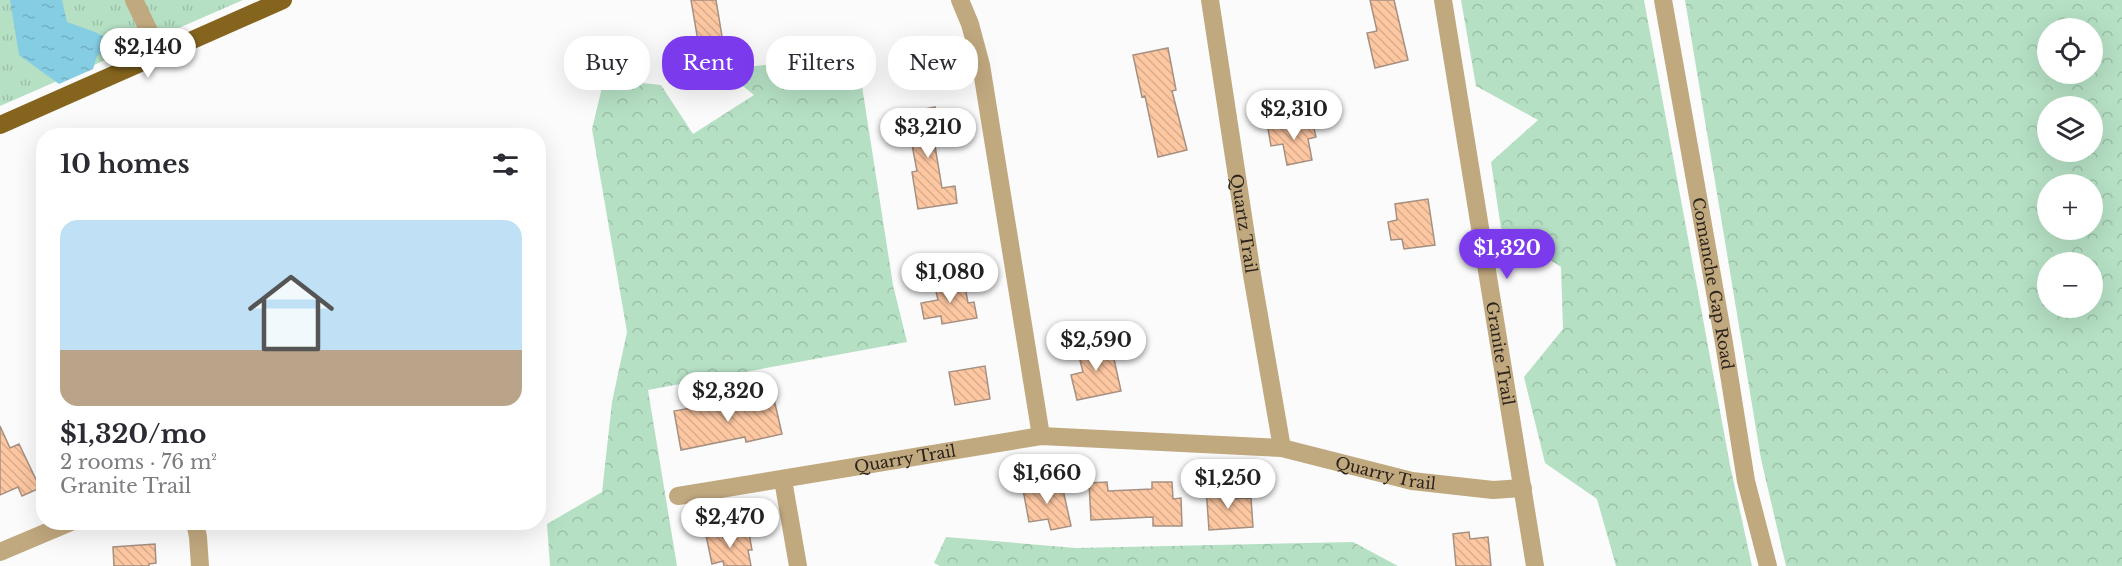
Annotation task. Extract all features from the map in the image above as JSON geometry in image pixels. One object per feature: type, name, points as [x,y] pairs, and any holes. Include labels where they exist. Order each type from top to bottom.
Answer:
[{"type":"main road","points":[[0,125],[283,0]]},
{"type":"street","points":[[134,0],[160,54]]},
{"type":"street","points":[[960,0],[970,24],[981,65],[1041,436]]},
{"type":"street","name":"Quartz Trail","points":[[1210,0],[1252,275],[1282,448]]},
{"type":"street","name":"Granite Trail","points":[[1443,0],[1535,566]]},
{"type":"street","name":"Comanche Gap Road","points":[[1663,0],[1746,481],[1768,566]]},
{"type":"street","name":"Quarry Trail","points":[[678,496],[1041,436],[1282,448],[1412,482],[1493,490],[1523,489]]},
{"type":"street","points":[[783,480],[798,566]]},
{"type":"street","points":[[0,552],[51,530]]},
{"type":"street","points":[[197,530],[200,566]]},
{"type":"green space","points":[[0,0],[243,0],[0,106]]},
{"type":"green space","points":[[1461,0],[1644,0],[1730,465],[1752,566],[1616,566],[1597,499],[1545,463],[1524,377],[1563,329],[1561,267],[1501,228],[1491,162],[1538,120],[1476,86]]},
{"type":"green space","points":[[1685,0],[2122,0],[2122,566],[1786,566],[1761,459]]},
{"type":"green space","points":[[766,65],[766,90],[863,90],[893,285],[907,342],[648,390],[677,566],[550,566],[547,524],[602,492],[612,402],[627,332],[592,129],[601,90],[650,90],[650,84],[661,85],[662,90],[664,90],[693,134],[754,95],[748,90],[754,90],[754,66]]},
{"type":"green space","points":[[946,537],[1076,548],[1353,542],[1398,566],[940,566],[934,563]]},
{"type":"water","points":[[10,0],[62,0],[67,22],[114,42],[112,60],[107,60],[98,53],[93,69],[59,84],[19,55]]},
{"type":"building","points":[[691,0],[716,0],[722,36],[697,36]]},
{"type":"building","points":[[1370,0],[1394,0],[1408,60],[1375,68],[1367,33],[1377,31]]},
{"type":"building","points":[[1168,48],[1176,90],[1172,91],[1187,150],[1158,157],[1145,96],[1142,97],[1133,55]]},
{"type":"building","points":[[935,107],[939,128],[945,127],[948,143],[935,146],[942,188],[955,186],[957,203],[918,209],[912,172],[917,171],[906,113]]},
{"type":"building","points":[[1312,120],[1316,137],[1308,139],[1312,160],[1287,165],[1283,144],[1271,146],[1268,129]]},
{"type":"building","points":[[1428,199],[1435,245],[1404,249],[1402,239],[1391,240],[1388,222],[1397,220],[1395,204]]},
{"type":"building","points":[[964,281],[968,303],[974,302],[977,318],[942,324],[941,316],[924,319],[921,303],[938,300],[935,287]]},
{"type":"building","points":[[1110,341],[1121,391],[1077,400],[1071,375],[1083,372],[1077,348]]},
{"type":"building","points":[[985,366],[990,399],[955,405],[949,372]]},
{"type":"building","points":[[773,395],[782,434],[746,442],[745,437],[681,450],[674,411],[718,403],[719,408]]},
{"type":"building","points":[[0,426],[10,448],[19,444],[36,480],[36,490],[22,496],[18,487],[0,495]]},
{"type":"building","points":[[1040,481],[1042,489],[1062,485],[1071,526],[1051,530],[1048,519],[1029,522],[1022,484]]},
{"type":"building","points":[[1107,482],[1108,491],[1152,489],[1152,482],[1172,482],[1173,499],[1181,498],[1182,526],[1153,526],[1153,517],[1091,520],[1089,483]]},
{"type":"building","points":[[1225,486],[1226,499],[1251,498],[1253,527],[1209,530],[1206,487]]},
{"type":"building","points":[[721,532],[723,538],[749,533],[752,550],[748,550],[751,566],[724,566],[723,561],[712,564],[706,535]]},
{"type":"building","points":[[1469,532],[1470,539],[1488,537],[1491,566],[1456,566],[1453,534]]},
{"type":"building","points":[[155,544],[156,563],[149,564],[149,566],[114,566],[113,547]]}]
